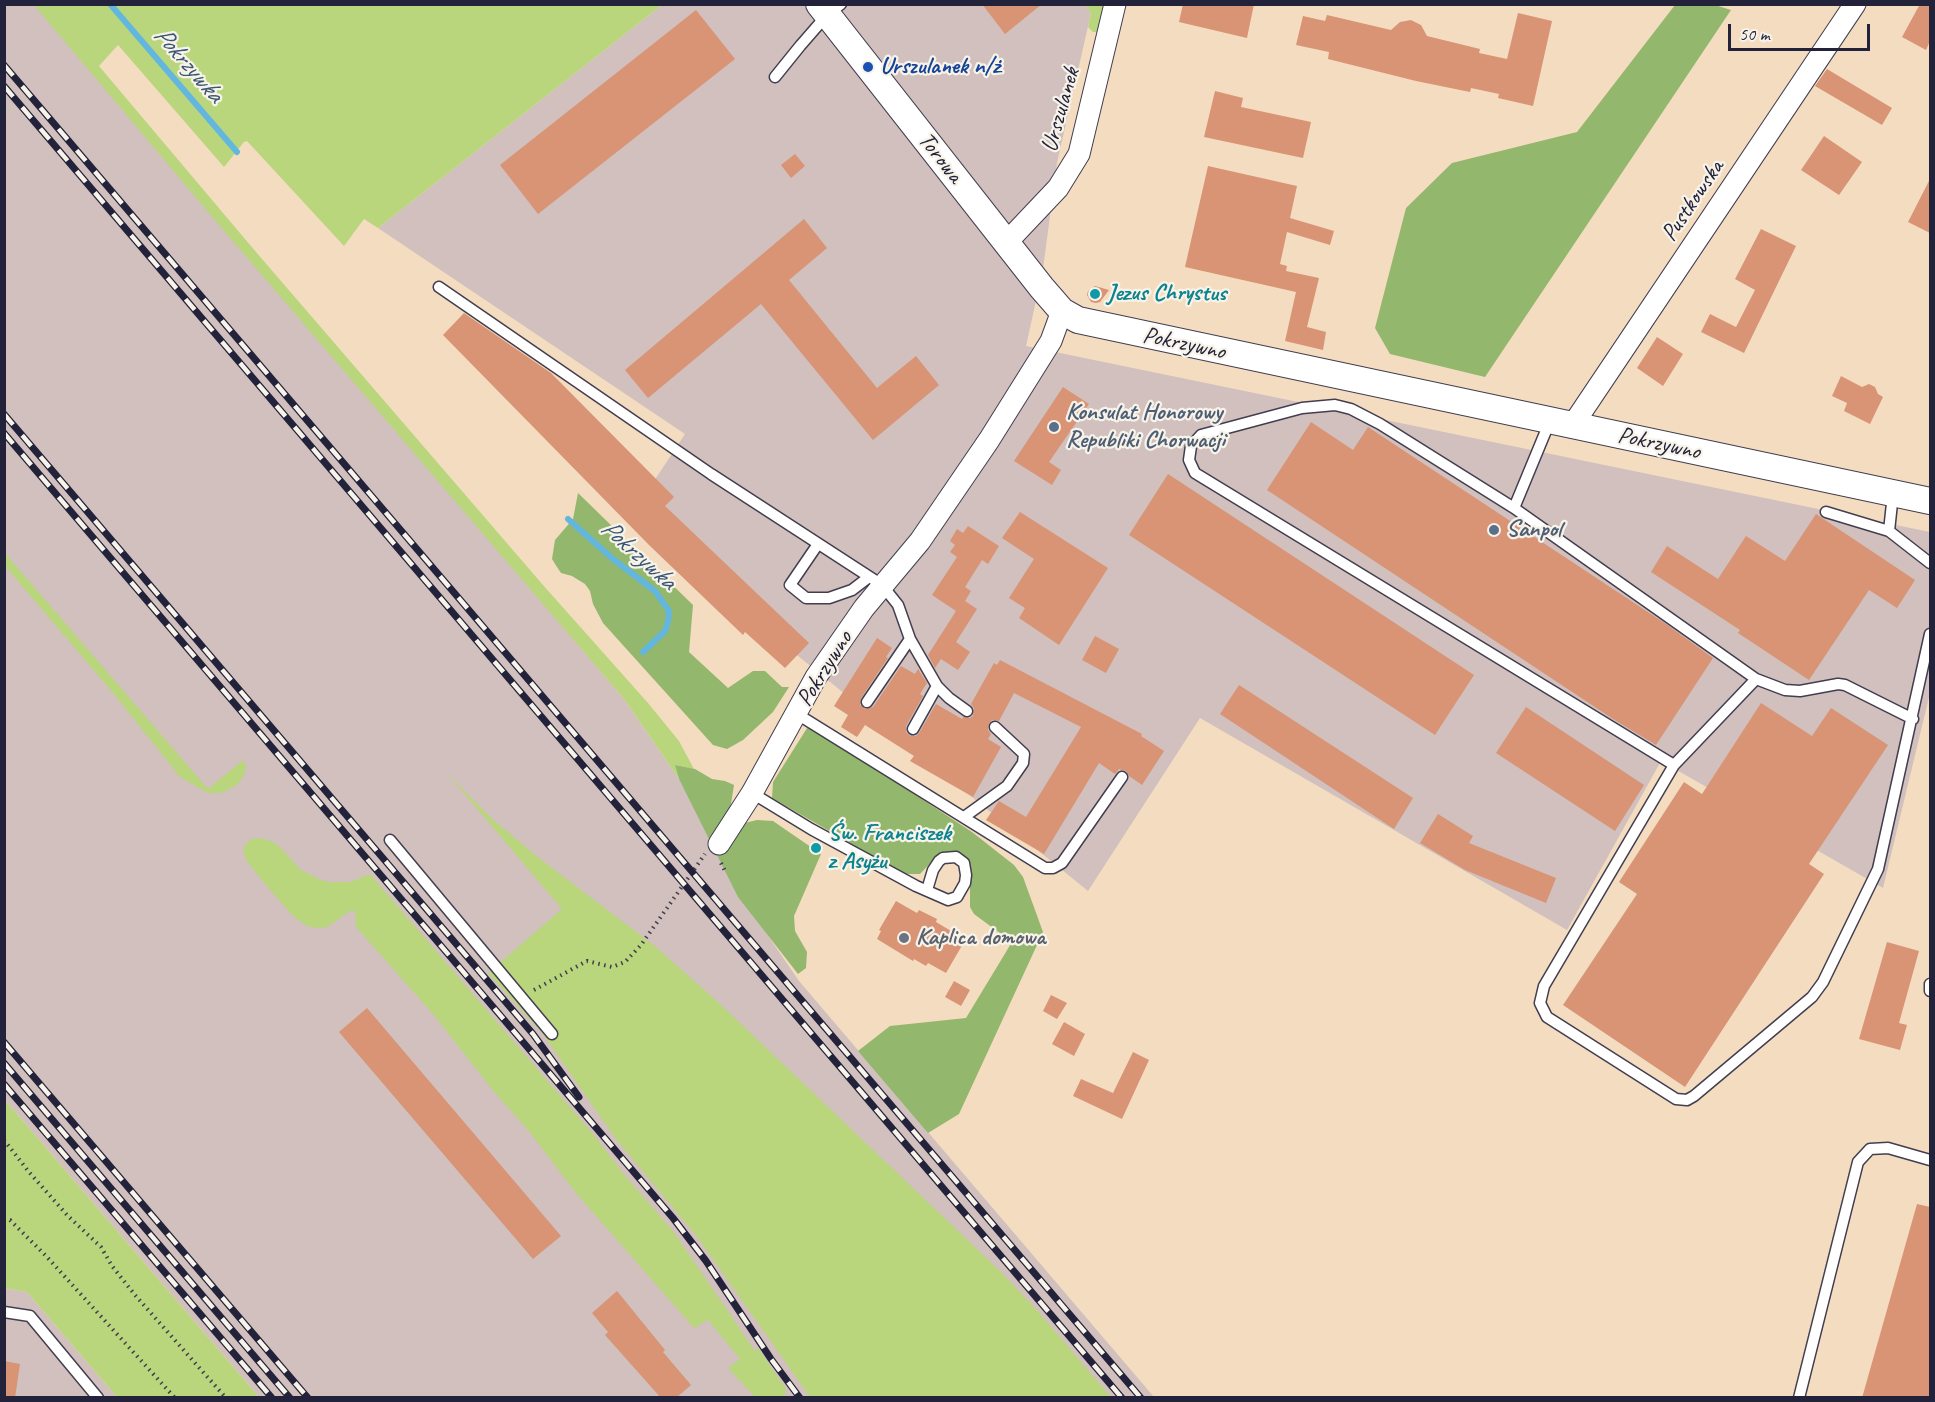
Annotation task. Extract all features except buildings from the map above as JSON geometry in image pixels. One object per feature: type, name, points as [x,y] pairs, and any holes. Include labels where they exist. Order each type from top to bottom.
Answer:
[{"type":"street","name":"Urszulanek","points":[[1006,243],[1058,188],[1079,154],[1115,4]]},
{"type":"street","name":"Pustkowska","points":[[1561,424],[1855,4]]},
{"type":"street","name":"Torowa","points":[[829,8],[1006,243],[1062,311]]},
{"type":"street","name":"Pokrzywno","points":[[713,848],[752,793],[816,677],[864,608],[876,581],[920,541],[989,440],[1051,341],[1062,311],[1089,324],[1930,501]]},
{"type":"lane","points":[[775,77],[829,8]]},
{"type":"lane","points":[[439,287],[711,474],[876,581],[898,605],[910,639],[937,686],[967,711]]},
{"type":"lane","points":[[1674,765],[1195,473],[1189,460],[1191,446],[1201,435],[1302,408],[1335,405],[1351,409],[1380,424],[1514,508],[1756,679],[1785,690],[1845,685],[1913,719]]},
{"type":"lane","points":[[1514,508],[1561,424]]},
{"type":"lane","points":[[1889,531],[1893,494]]},
{"type":"lane","points":[[1826,512],[1889,531],[1930,563]]},
{"type":"lane","points":[[818,544],[790,585],[806,598],[829,598],[876,581]]},
{"type":"lane","points":[[1756,679],[1674,765],[1544,986],[1540,1003],[1547,1017],[1676,1100],[1687,1100],[1694,1096],[1803,1005],[1823,982],[1878,869],[1930,634]]},
{"type":"lane","points":[[867,702],[910,639]]},
{"type":"lane","points":[[913,729],[937,686]]},
{"type":"lane","points":[[797,714],[1045,868],[1053,868],[1062,863],[1122,777]]},
{"type":"lane","points":[[964,817],[1007,786],[1023,763],[1024,754],[995,727]]},
{"type":"lane","points":[[752,793],[810,829],[927,890]]},
{"type":"lane","points":[[390,840],[552,1034]]},
{"type":"lane","points":[[1930,984],[1930,991]]},
{"type":"lane","points":[[1799,1398],[1858,1162],[1870,1149],[1888,1148],[1930,1160]]},
{"type":"lane","points":[[4,1312],[30,1316],[98,1398]]},
{"type":"path","points":[[521,997],[588,961],[612,967],[625,962],[641,945],[713,848]]},
{"type":"path","points":[[4,1140],[68,1216],[101,1247],[111,1266],[135,1295],[226,1398]]},
{"type":"path","points":[[7,1220],[47,1257],[175,1398]]},
{"type":"shaded area","points":[[4,5],[39,5],[624,699],[679,779],[752,912],[799,981],[1154,1397],[259,1397],[5,1100]]},
{"type":"shaded area","points":[[662,5],[1085,5],[1091,13],[1057,163],[1043,269],[1026,346],[1930,532],[1930,693],[1883,888],[1661,761],[1567,930],[1200,718],[1088,891],[629,519],[685,434],[378,228]]},
{"type":"shaded area","points":[[5,1288],[27,1292],[117,1397],[5,1398]]},
{"type":"green space","points":[[34,5],[662,5],[378,228],[364,219],[344,246],[247,141],[224,167],[118,45],[99,66],[256,252],[543,585],[648,703],[679,741],[694,769],[675,765],[679,779],[624,699]]},
{"type":"green space","points":[[1085,5],[1106,5],[1097,32],[1093,32],[1088,27],[1091,13]]},
{"type":"green space","points":[[1675,5],[1715,5],[1731,10],[1485,377],[1390,354],[1375,328],[1406,208],[1452,163],[1577,132]]},
{"type":"green space","points":[[578,493],[693,605],[689,652],[728,688],[753,671],[765,671],[782,687],[789,687],[773,712],[743,740],[727,749],[713,745],[603,623],[585,584],[572,576],[561,573],[552,559],[555,540],[573,519]]},
{"type":"green space","points":[[4,552],[208,789],[243,760],[246,766],[245,773],[238,784],[222,793],[208,793],[180,777],[113,693],[5,566]]},
{"type":"green space","points":[[809,725],[972,832],[1014,865],[1023,877],[1043,932],[959,1114],[928,1133],[858,1051],[890,1026],[966,1018],[1012,942],[974,914],[970,907],[970,881],[965,859],[960,853],[942,852],[920,874],[904,874],[772,798],[773,782]]},
{"type":"green space","points":[[675,765],[695,769],[712,779],[734,785],[730,810],[741,824],[757,820],[773,821],[821,854],[794,916],[795,931],[807,952],[806,968],[798,974],[738,897],[679,779]]},
{"type":"green space","points":[[445,771],[491,818],[539,858],[656,947],[720,1004],[1000,1271],[1035,1308],[1111,1397],[810,1397],[698,1238],[616,1139],[542,1033],[488,973],[562,909]]},
{"type":"green space","points":[[256,838],[277,844],[301,870],[328,882],[350,882],[370,874],[673,1231],[755,1351],[758,1348],[786,1389],[787,1397],[755,1397],[728,1368],[740,1359],[708,1320],[694,1328],[576,1193],[528,1130],[495,1093],[433,1014],[356,927],[355,911],[350,911],[327,927],[317,928],[307,926],[294,917],[246,860],[243,848],[250,840]]},
{"type":"green space","points":[[4,1100],[259,1397],[117,1397],[27,1292],[5,1288]]},
{"type":"waterway","name":"Pokrzywka","points":[[110,4],[237,152]]},
{"type":"waterway","name":"Pokrzywka","points":[[568,519],[613,559],[655,591],[669,611],[665,631],[643,652]]},
{"type":"railway","points":[[4,65],[1141,1398]]},
{"type":"railway","points":[[4,86],[1122,1398]]},
{"type":"railway","points":[[4,414],[533,1034],[579,1097]]},
{"type":"railway","points":[[4,433],[673,1218],[706,1261],[771,1359],[800,1398]]},
{"type":"railway","points":[[4,1042],[308,1398]]},
{"type":"railway","points":[[4,1063],[290,1398]]},
{"type":"railway","points":[[4,1084],[272,1398]]},
{"type":"place","name":"Urszulanek n/ż","points":[[868,67]]},
{"type":"place","name":"Jezus Chrystus","points":[[1095,294]]},
{"type":"place","name":"Konsulat Honorowy Republiki Chorwacji","points":[[1054,427]]},
{"type":"place","name":"Sanpol","points":[[1494,530]]},
{"type":"place","name":"Św. Franciszek z Asyżu","points":[[816,848]]},
{"type":"place","name":"Kaplica domowa","points":[[904,938]]}]
